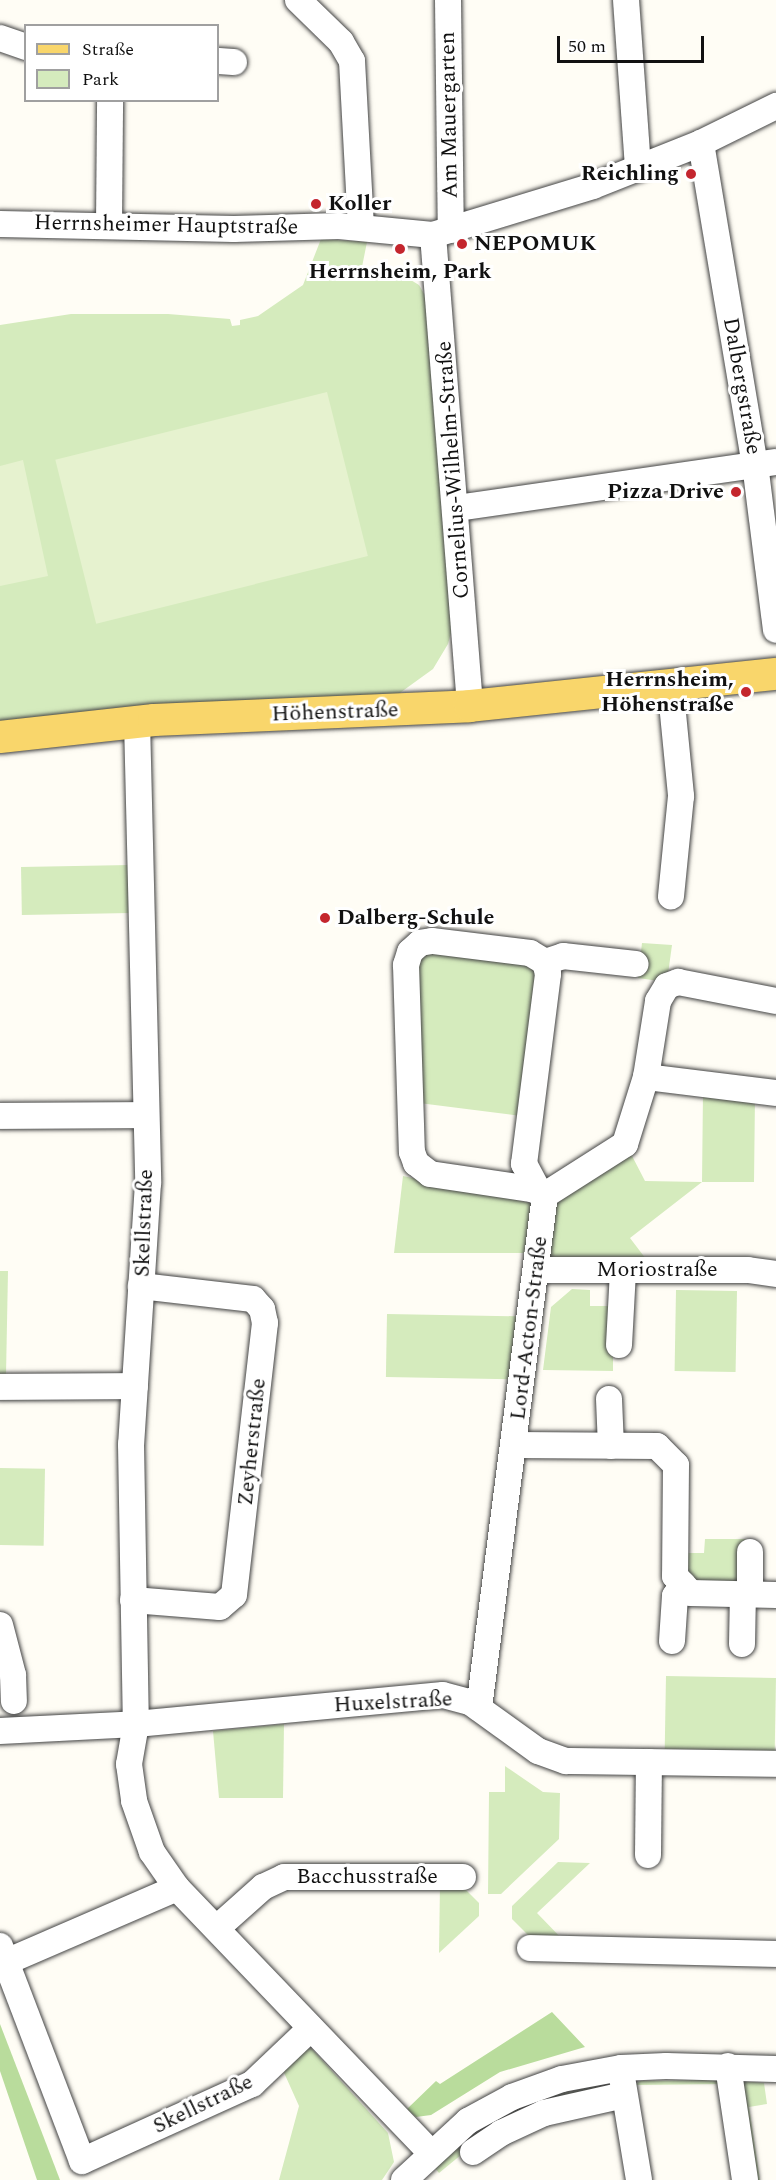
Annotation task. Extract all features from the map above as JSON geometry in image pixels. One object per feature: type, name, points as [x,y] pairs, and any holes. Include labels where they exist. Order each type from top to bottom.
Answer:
[{"type":"main road","name":"Höhenstraße","points":[[0,737],[137,722],[470,706],[670,682],[776,674]]},
{"type":"street","points":[[298,0],[341,42],[352,61],[361,227]]},
{"type":"street","name":"Am Mauergarten","points":[[442,232],[448,0]]},
{"type":"street","points":[[626,0],[638,169]]},
{"type":"street","points":[[0,38],[24,46]]},
{"type":"street","points":[[109,225],[110,102]]},
{"type":"street","name":"Herrnsheimer Hauptstraße","points":[[0,224],[361,227],[442,232],[550,201],[638,169],[701,143],[776,106]]},
{"type":"street","name":"Dalbergstraße","points":[[701,143],[766,463],[776,630]]},
{"type":"street","name":"Cornelius-Wilhelm-Straße","points":[[442,232],[470,706]]},
{"type":"street","points":[[457,508],[766,463]]},
{"type":"street","points":[[670,682],[681,796],[671,897]]},
{"type":"street","name":"Skellstraße","points":[[137,722],[148,1183],[131,1444],[136,1724],[129,1764],[138,1818],[152,1852],[177,1888],[430,2152]]},
{"type":"street","points":[[541,1193],[524,1164],[548,974],[545,962],[530,953],[432,941],[415,947],[406,965],[412,1152],[417,1164],[430,1174],[541,1193],[625,1144],[646,1077],[660,994],[667,986],[678,982],[776,1001]]},
{"type":"street","points":[[545,962],[563,956],[636,964]]},
{"type":"street","points":[[646,1077],[776,1093]]},
{"type":"street","points":[[0,1116],[145,1115]]},
{"type":"street","name":"Lord-Acton-Straße","points":[[479,1708],[538,1270],[541,1193]]},
{"type":"street","name":"Moriostraße","points":[[538,1270],[748,1270],[776,1274]]},
{"type":"street","points":[[620,1345],[622,1270]]},
{"type":"street","name":"Zeyherstraße","points":[[133,1600],[220,1607],[234,1595],[265,1323],[259,1303],[246,1296],[141,1286]]},
{"type":"street","points":[[0,1387],[135,1386]]},
{"type":"street","points":[[609,1399],[611,1446]]},
{"type":"street","points":[[514,1445],[657,1446],[676,1465],[675,1576],[691,1593],[776,1595]]},
{"type":"street","points":[[742,1644],[750,1552]]},
{"type":"street","points":[[672,1641],[675,1596],[683,1584]]},
{"type":"street","points":[[0,1625],[13,1675],[14,1701]]},
{"type":"street","name":"Huxelstraße","points":[[136,1724],[443,1695],[457,1696],[479,1708],[550,1757],[649,1762],[776,1764]]},
{"type":"street","points":[[0,1731],[136,1724]]},
{"type":"street","points":[[648,1855],[649,1762]]},
{"type":"street","name":"Bacchusstraße","points":[[217,1928],[272,1880],[284,1877],[463,1877]]},
{"type":"street","name":"Skellstraße","points":[[177,1888],[3,1954],[86,2170],[252,2084],[311,2028]]},
{"type":"street","points":[[530,1948],[776,1953]]},
{"type":"street","points":[[404,2180],[430,2152],[468,2121],[512,2097],[562,2079],[621,2068],[728,2066],[776,2069]]},
{"type":"street","points":[[728,2066],[746,2180]]},
{"type":"street","points":[[621,2068],[639,2180]]},
{"type":"street","points":[[473,2152],[501,2133],[544,2113],[624,2095]]},
{"type":"green space","points":[[321,239],[367,242],[361,272],[384,276],[386,265],[419,285],[430,304],[454,622],[448,644],[433,669],[397,695],[0,726],[0,325],[71,314],[168,314],[230,319],[232,326],[240,325],[240,320],[258,316],[303,285]]},
{"type":"green space","points":[[327,392],[368,556],[96,624],[55,460]]},
{"type":"green space","points":[[23,460],[48,576],[0,586],[0,466]]},
{"type":"green space","points":[[129,865],[130,913],[22,915],[21,867]]},
{"type":"green space","points":[[642,943],[672,945],[668,974],[659,981],[638,978]]},
{"type":"green space","points":[[427,951],[525,962],[538,970],[521,1116],[419,1103],[417,960]]},
{"type":"green space","points":[[703,1092],[755,1097],[754,1182],[702,1182]]},
{"type":"green space","points":[[630,1152],[645,1181],[702,1182],[630,1238],[649,1263],[549,1258],[554,1202]]},
{"type":"green space","points":[[403,1176],[530,1203],[537,1214],[532,1253],[394,1253]]},
{"type":"green space","points":[[0,1271],[8,1271],[6,1375],[0,1375]]},
{"type":"green space","points":[[572,1289],[590,1290],[590,1306],[613,1306],[613,1371],[543,1370],[551,1307]]},
{"type":"green space","points":[[676,1290],[737,1291],[736,1372],[675,1371]]},
{"type":"green space","points":[[387,1314],[524,1316],[523,1379],[386,1377]]},
{"type":"green space","points":[[0,1468],[45,1469],[44,1546],[0,1545]]},
{"type":"green space","points":[[705,1539],[745,1539],[745,1586],[699,1585],[683,1570],[684,1553],[704,1553]]},
{"type":"green space","points":[[666,1676],[776,1678],[775,1751],[665,1749]]},
{"type":"green space","points":[[284,1724],[283,1798],[219,1798],[213,1731]]},
{"type":"green space","points":[[505,1766],[543,1792],[560,1793],[559,1839],[501,1894],[488,1894],[489,1792],[505,1792]]},
{"type":"green space","points":[[558,1862],[590,1863],[537,1913],[566,1943],[536,1943],[512,1919],[512,1906]]},
{"type":"green space","points":[[440,1884],[460,1884],[479,1903],[479,1916],[439,1953]]},
{"type":"green space","points":[[552,2012],[585,2047],[500,2072],[431,2115],[416,2117],[407,2109],[436,2081],[440,2084]]},
{"type":"green space","points":[[0,2024],[60,2180],[37,2180],[0,2071]]},
{"type":"green space","points":[[299,2049],[312,2049],[388,2133],[394,2162],[382,2180],[279,2180],[299,2106],[281,2066]]},
{"type":"green space","points":[[718,2080],[723,2084],[635,2085],[640,2081]]},
{"type":"green space","points":[[742,2081],[764,2083],[767,2104],[749,2107],[760,2180],[752,2180]]},
{"type":"green space","points":[[610,2084],[611,2092],[478,2141],[439,2173],[434,2167],[473,2135],[517,2109],[562,2093]]},
{"type":"place","name":"Reichling","points":[[691,174]]},
{"type":"place","name":"Koller","points":[[316,204]]},
{"type":"place","name":"NEPOMUK","points":[[462,244]]},
{"type":"place","name":"Herrnsheim, Park","points":[[400,249]]},
{"type":"place","name":"Pizza Drive","points":[[736,492]]},
{"type":"place","name":"Herrnsheim, Höhenstraße","points":[[746,692]]},
{"type":"place","name":"Dalberg-Schule","points":[[325,918]]}]
